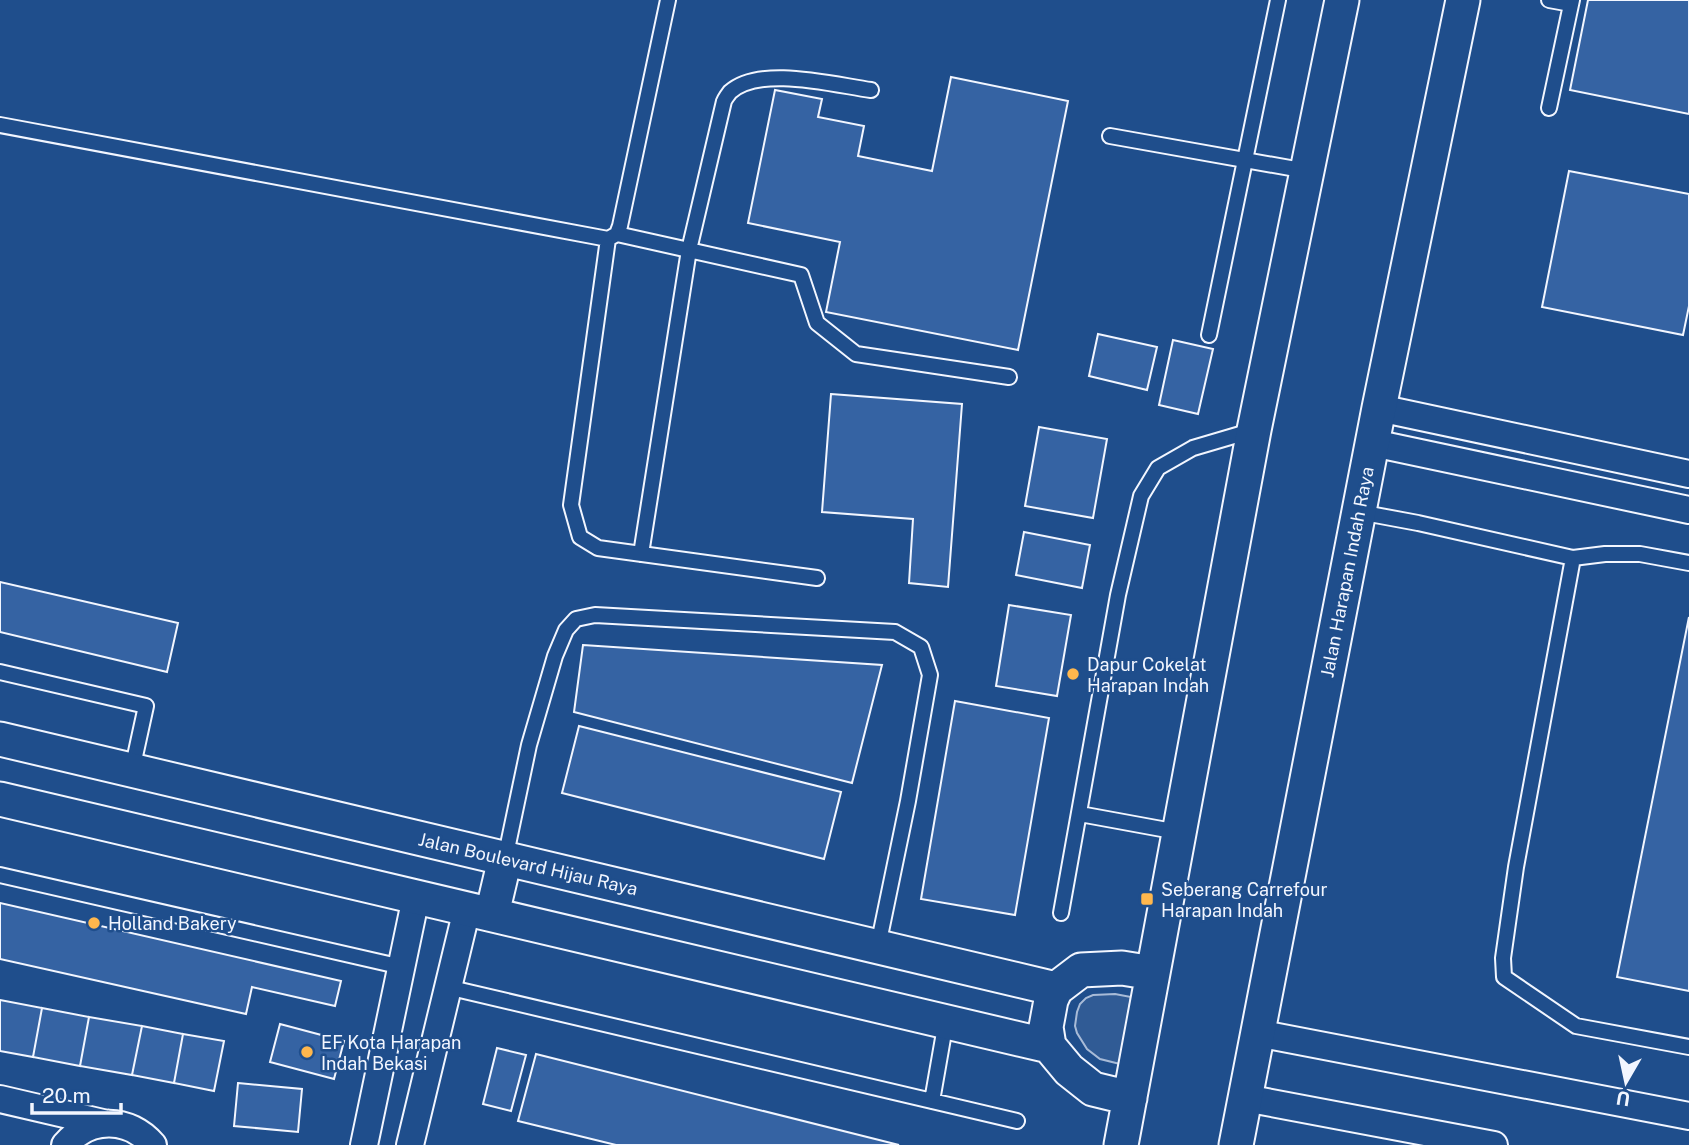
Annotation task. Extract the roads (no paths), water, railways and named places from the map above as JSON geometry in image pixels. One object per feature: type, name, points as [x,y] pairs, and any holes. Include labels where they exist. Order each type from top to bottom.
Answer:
[{"type":"street","points":[[1121,1145],[1254,430],[1342,0]]},
{"type":"street","name":"Jalan Harapan Indah Raya","points":[[1236,1145],[1379,408],[1463,0]]},
{"type":"street","points":[[1379,408],[1689,474]]},
{"type":"street","points":[[1373,443],[1689,510]]},
{"type":"street","name":"Jalan Boulevard Hijau Raya","points":[[0,739],[1056,989]]},
{"type":"street","points":[[0,799],[1049,1046]]},
{"type":"street","points":[[410,1145],[447,987],[505,859]]},
{"type":"street","points":[[363,1145],[416,897]]},
{"type":"street","points":[[1130,1098],[1093,1089],[1069,1070],[1049,1046],[1046,1027],[1056,989],[1081,970],[1122,968],[1153,973]]},
{"type":"street","points":[[1257,1033],[1689,1116]]},
{"type":"street","points":[[1245,1098],[1493,1145]]},
{"type":"street","points":[[0,1099],[103,1123],[124,1125],[144,1134],[153,1145]]},
{"type":"street","points":[[65,1145],[83,1130],[103,1123]]},
{"type":"lane","points":[[668,0],[620,226],[612,237],[571,505],[580,537],[598,548],[817,579]]},
{"type":"lane","points":[[1209,335],[1278,0]]},
{"type":"lane","points":[[1549,0],[1571,2],[1549,108]]},
{"type":"lane","points":[[641,554],[689,250],[724,101],[730,92],[753,80],[781,77],[871,90]]},
{"type":"lane","points":[[0,125],[689,250],[800,275],[817,323],[856,354],[1009,377]]},
{"type":"lane","points":[[1110,136],[1307,171]]},
{"type":"lane","points":[[1061,913],[1118,595],[1141,496],[1158,468],[1193,448],[1254,430]]},
{"type":"lane","points":[[1359,512],[1573,558],[1640,554],[1689,563]]},
{"type":"lane","points":[[1573,558],[1516,867],[1503,958],[1504,977],[1576,1026],[1689,1048]]},
{"type":"lane","points":[[505,859],[529,745],[555,656],[566,630],[576,619],[596,615],[894,632],[921,647],[930,675],[908,801],[878,946]]},
{"type":"lane","points":[[0,672],[146,706],[132,770]]},
{"type":"lane","points":[[1080,814],[1178,832]]},
{"type":"lane","points":[[0,875],[402,967]]},
{"type":"lane","points":[[447,987],[1017,1121]]},
{"type":"lane","points":[[932,1101],[946,1021]]},
{"type":"place","name":"Dapur Cokelat Harapan Indah","points":[[1073,674]]},
{"type":"place","name":"Seberang Carrefour Harapan Indah","points":[[1147,899]]},
{"type":"place","name":"Holland Bakery","points":[[94,923]]},
{"type":"place","name":"EF Kota Harapan Indah Bekasi","points":[[307,1052]]}]
